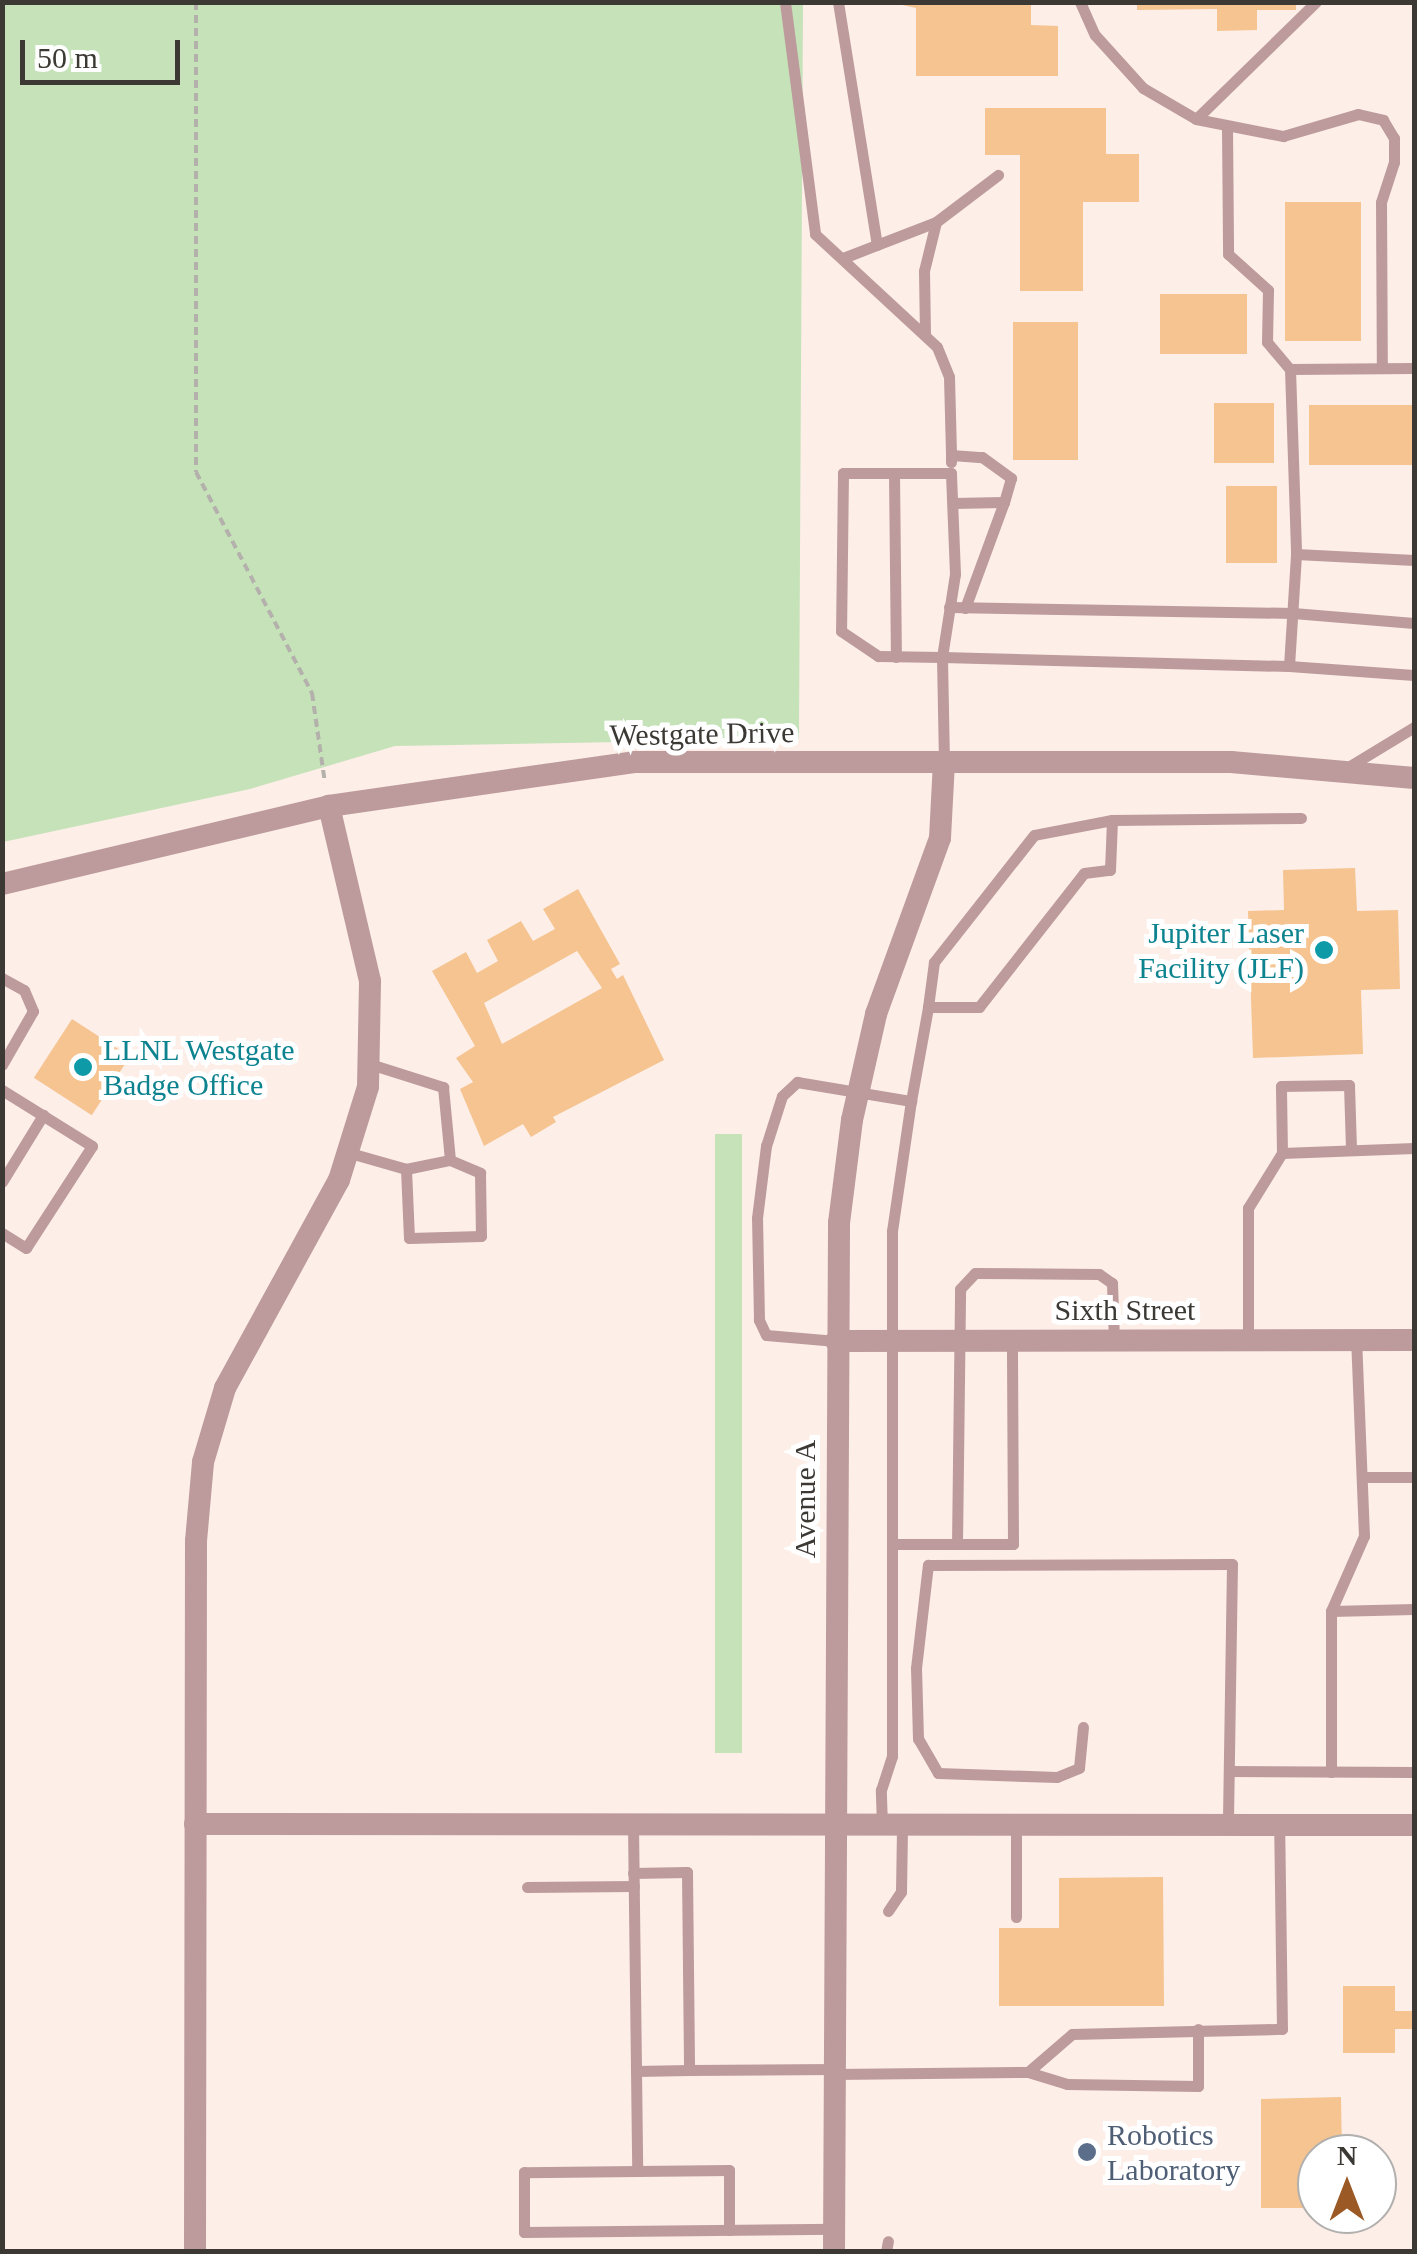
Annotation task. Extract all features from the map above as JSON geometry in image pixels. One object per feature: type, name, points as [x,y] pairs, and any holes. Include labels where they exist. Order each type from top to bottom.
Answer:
[{"type":"street","name":"Westgate Drive","points":[[2,884],[329,806],[636,762],[1231,762],[1414,778]]},
{"type":"street","name":"Avenue A","points":[[835,2247],[838,1224],[858,1094],[908,917],[931,874],[944,762]]},
{"type":"street","points":[[195,2252],[196,1541],[203,1462],[226,1388],[350,1153],[370,1064],[370,981],[329,806]]},
{"type":"street","name":"Sixth Street","points":[[836,1341],[1414,1340]]},
{"type":"street","points":[[195,1824],[1414,1825]]},
{"type":"lane","points":[[784,2],[816,234],[925,334],[949,378],[956,574],[942,657],[944,762]]},
{"type":"lane","points":[[838,2],[877,245]]},
{"type":"lane","points":[[1080,2],[1095,34],[1143,88],[1196,119],[1283,136],[1358,114],[1383,120],[1394,138],[1394,162],[1381,202],[1382,368]]},
{"type":"lane","points":[[1196,119],[1316,2]]},
{"type":"lane","points":[[1227,128],[1228,254],[1268,290],[1267,342],[1290,369],[1296,554],[1289,666]]},
{"type":"lane","points":[[843,258],[936,222],[998,174]]},
{"type":"lane","points":[[925,334],[924,271],[936,222]]},
{"type":"lane","points":[[1290,369],[1414,368]]},
{"type":"lane","points":[[950,456],[982,457],[1011,478],[965,608]]},
{"type":"lane","points":[[952,473],[843,473],[840,631],[878,656],[1289,666],[1414,676]]},
{"type":"lane","points":[[894,473],[896,657]]},
{"type":"lane","points":[[952,503],[1004,502]]},
{"type":"lane","points":[[1296,554],[1414,560]]},
{"type":"lane","points":[[949,608],[1293,613],[1414,623]]},
{"type":"lane","points":[[1342,771],[1414,727]]},
{"type":"lane","points":[[888,1911],[901,1892],[892,1824],[881,1790],[892,1756],[892,1231],[934,962],[1034,835],[1112,820],[1301,818]]},
{"type":"lane","points":[[928,1007],[979,1007],[1084,873],[1110,870],[1112,820]]},
{"type":"lane","points":[[2,978],[24,990],[33,1011],[2,1065]]},
{"type":"lane","points":[[370,1064],[443,1087],[450,1160]]},
{"type":"lane","points":[[836,1341],[766,1336],[759,1320],[758,1218],[766,1146],[782,1096],[797,1082],[911,1101]]},
{"type":"lane","points":[[1248,1340],[1248,1208],[1282,1152],[1280,1086],[1349,1084],[1351,1150]]},
{"type":"lane","points":[[2,1090],[92,1146],[26,1248],[2,1232]]},
{"type":"lane","points":[[2,1182],[43,1115]]},
{"type":"lane","points":[[1282,1152],[1414,1148]]},
{"type":"lane","points":[[350,1153],[406,1169],[450,1160],[480,1173],[481,1236],[409,1238],[406,1169]]},
{"type":"lane","points":[[957,1544],[960,1289],[975,1273],[1099,1274],[1112,1283],[1114,1340]]},
{"type":"lane","points":[[892,1544],[1012,1544],[1012,1340]]},
{"type":"lane","points":[[1331,1772],[1331,1611],[1364,1536],[1356,1340]]},
{"type":"lane","points":[[1362,1478],[1414,1477]]},
{"type":"lane","points":[[1083,1727],[1079,1768],[1057,1777],[938,1773],[918,1738],[916,1668],[928,1565],[1232,1564],[1228,1824]]},
{"type":"lane","points":[[1331,1611],[1414,1609]]},
{"type":"lane","points":[[1229,1772],[1414,1772]]},
{"type":"lane","points":[[633,1824],[637,2172]]},
{"type":"lane","points":[[1016,1824],[1016,1918]]},
{"type":"lane","points":[[1028,2072],[1072,2034],[1282,2029],[1278,1824]]},
{"type":"lane","points":[[527,1887],[686,1872],[688,2070]]},
{"type":"lane","points":[[636,2071],[1028,2072],[1067,2084],[1198,2086],[1198,2029]]},
{"type":"lane","points":[[729,2230],[729,2170],[524,2172],[524,2232],[729,2230],[835,2247]]},
{"type":"path","points":[[196,2],[196,472],[312,694],[329,806]]},
{"type":"shaded area","points":[[3,3],[1414,3],[1414,2251],[3,2252]]},
{"type":"green space","points":[[3,3],[803,3],[799,739],[395,746],[250,789],[3,842]]},
{"type":"green space","points":[[715,1134],[742,1134],[742,1753],[715,1753]]},
{"type":"building","points":[[889,2],[1031,2],[1031,25],[1058,26],[1058,76],[916,76],[916,8]]},
{"type":"building","points":[[1137,2],[1296,2],[1296,10],[1257,10],[1257,30],[1217,31],[1217,9],[1137,10]]},
{"type":"building","points":[[985,108],[1106,108],[1106,154],[1139,154],[1139,202],[1083,202],[1083,291],[1020,291],[1020,155],[985,155]]},
{"type":"building","points":[[1285,202],[1361,202],[1361,341],[1285,341]]},
{"type":"building","points":[[1160,294],[1247,294],[1247,354],[1160,354]]},
{"type":"building","points":[[1013,322],[1078,322],[1078,460],[1013,460]]},
{"type":"building","points":[[1214,403],[1274,403],[1274,463],[1214,463]]},
{"type":"building","points":[[1309,405],[1414,405],[1414,465],[1309,465]]},
{"type":"building","points":[[1226,486],[1277,486],[1277,563],[1226,563]]},
{"type":"building","name":"Jupiter Laser Facility (JLF)","points":[[1355,868],[1357,911],[1398,910],[1400,989],[1361,990],[1363,1054],[1253,1058],[1248,911],[1284,910],[1283,870]]},
{"type":"building","points":[[578,889],[620,964],[611,969],[617,979],[623,975],[664,1060],[553,1117],[556,1122],[531,1137],[523,1124],[484,1146],[460,1089],[473,1082],[456,1058],[475,1046],[432,971],[466,952],[477,973],[498,961],[487,940],[521,921],[533,941],[555,929],[543,909]],"holes":[[[577,951],[602,988],[502,1044],[484,1003]]]},
{"type":"building","name":"LLNL Westgate Badge Office","points":[[72,1019],[130,1057],[92,1115],[34,1078]]},
{"type":"building","points":[[1163,1877],[1164,2006],[999,2006],[999,1928],[1059,1928],[1059,1878]]},
{"type":"building","points":[[1343,1986],[1395,1986],[1395,2011],[1414,2011],[1414,2029],[1395,2029],[1395,2053],[1343,2053]]},
{"type":"building","points":[[1341,2097],[1342,2134],[1297,2134],[1297,2208],[1261,2208],[1261,2099]]},
{"type":"place","name":"Jupiter Laser Facility (JLF)","points":[[1324,950]]},
{"type":"place","name":"LLNL Westgate Badge Office","points":[[83,1067]]},
{"type":"place","name":"Robotics Laboratory","points":[[1087,2152]]}]
